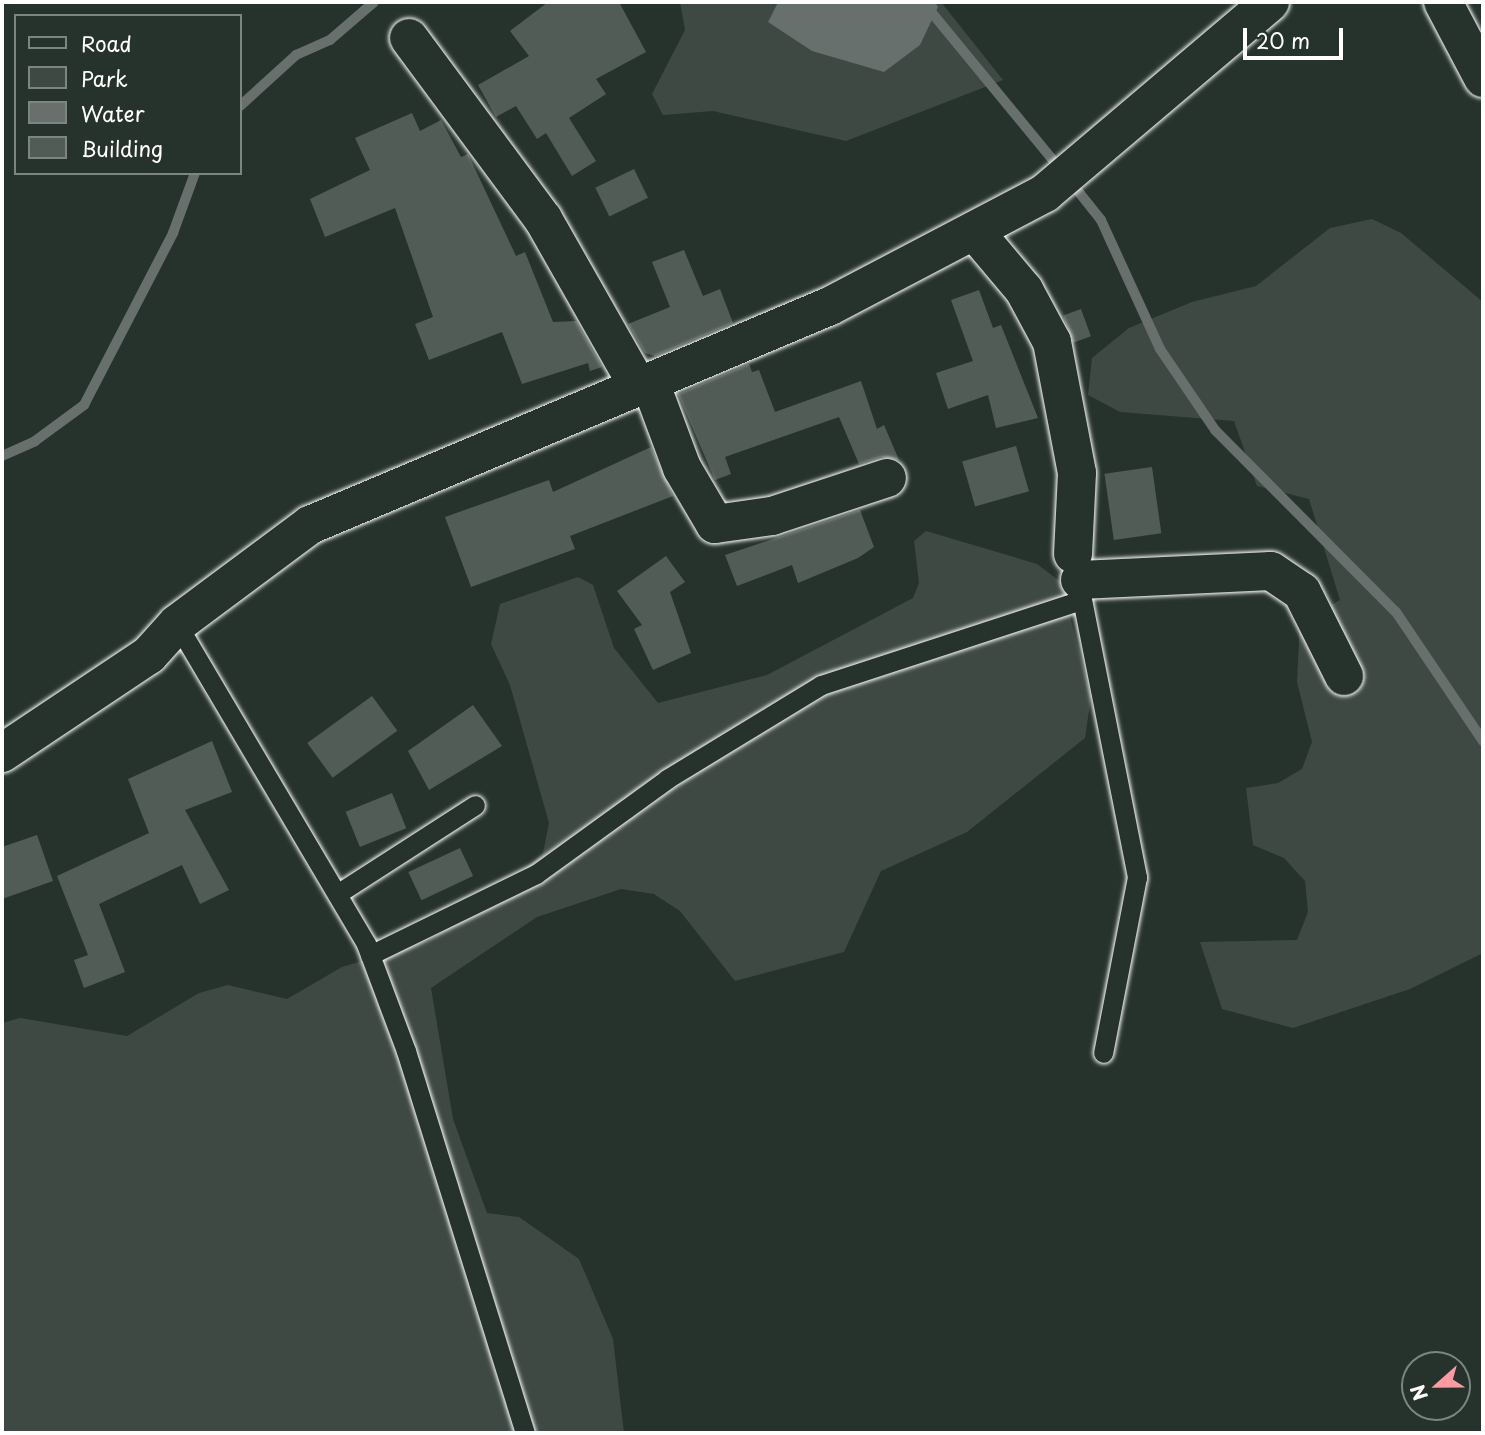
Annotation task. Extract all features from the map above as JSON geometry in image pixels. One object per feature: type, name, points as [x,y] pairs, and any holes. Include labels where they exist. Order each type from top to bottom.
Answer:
[{"type":"street","points":[[2,753],[149,655],[177,624],[310,525],[830,306],[976,233],[1045,193],[1089,160],[1270,2]]},
{"type":"street","points":[[1443,2],[1483,78]]},
{"type":"street","points":[[410,38],[544,219],[644,384],[682,468],[715,524],[772,516],[887,478]]},
{"type":"street","points":[[976,233],[1024,290],[1052,342],[1077,473],[1078,578],[1270,571],[1286,577],[1302,592],[1344,676]]},
{"type":"lane","points":[[370,955],[536,874],[667,779],[821,685],[1078,578],[1137,877],[1103,1053]]},
{"type":"lane","points":[[177,624],[337,894],[370,955],[524,1433]]},
{"type":"lane","points":[[337,894],[475,805]]},
{"type":"green space","points":[[680,2],[778,2],[768,22],[941,2],[1003,80],[846,141],[713,111],[663,115],[652,94],[685,30]]},
{"type":"green space","points":[[1372,219],[1401,233],[1483,302],[1483,953],[1410,989],[1293,1028],[1222,1009],[1200,942],[1297,940],[1308,912],[1305,881],[1284,858],[1253,845],[1246,788],[1278,783],[1302,769],[1312,742],[1297,682],[1300,622],[1340,600],[1309,499],[1257,486],[1234,421],[1120,412],[1088,395],[1092,358],[1129,328],[1192,302],[1256,286],[1330,228]]},
{"type":"green space","points":[[926,531],[1037,564],[1061,582],[1091,697],[1085,738],[967,832],[881,871],[844,952],[735,981],[680,911],[654,894],[621,889],[537,917],[431,988],[453,1119],[487,1213],[519,1217],[579,1259],[613,1339],[624,1433],[2,1433],[2,1023],[20,1018],[127,1036],[199,993],[228,985],[287,999],[342,967],[428,941],[479,909],[543,853],[549,823],[510,685],[491,644],[500,604],[578,577],[593,585],[614,648],[658,703],[767,675],[913,598],[919,583],[914,541]]},
{"type":"water","points":[[778,2],[935,2],[938,7],[920,45],[884,72],[812,51],[768,22]]},
{"type":"building","points":[[548,2],[619,2],[646,52],[596,79],[606,94],[569,118],[596,161],[572,176],[546,133],[537,139],[516,106],[496,117],[478,85],[529,56],[510,31]]},
{"type":"building","points":[[412,113],[420,131],[441,120],[461,157],[468,154],[516,256],[525,252],[553,322],[576,321],[602,367],[590,371],[588,363],[522,384],[502,332],[429,360],[415,324],[433,317],[395,208],[325,237],[310,199],[370,170],[355,138]]},
{"type":"building","points":[[634,169],[648,198],[609,217],[595,188]]},
{"type":"building","points":[[684,250],[703,296],[720,289],[733,323],[655,356],[645,353],[628,324],[670,307],[652,262]]},
{"type":"building","points":[[979,290],[993,328],[1001,325],[1038,418],[996,428],[988,395],[948,409],[936,373],[973,361],[951,300]]},
{"type":"building","points":[[1081,309],[1091,336],[1073,343],[1063,315]]},
{"type":"building","points":[[749,364],[752,372],[759,370],[775,412],[861,381],[877,429],[884,425],[899,460],[881,457],[859,464],[839,417],[725,457],[731,474],[715,480],[678,394]]},
{"type":"building","points":[[1016,446],[1029,491],[975,507],[962,461]]},
{"type":"building","points":[[651,447],[673,496],[570,536],[575,549],[471,587],[445,517],[549,480],[553,492]]},
{"type":"building","points":[[1152,467],[1161,533],[1114,540],[1104,474]]},
{"type":"building","points":[[860,510],[874,547],[858,558],[798,583],[792,565],[737,586],[725,555]]},
{"type":"building","points":[[666,556],[685,582],[670,592],[691,653],[653,670],[634,629],[642,625],[617,591]]},
{"type":"building","points":[[372,696],[397,731],[333,778],[307,743]]},
{"type":"building","points":[[473,705],[502,746],[429,790],[408,751]]},
{"type":"building","points":[[212,741],[232,792],[185,810],[229,890],[200,904],[182,865],[99,904],[125,972],[84,988],[74,960],[88,955],[57,876],[149,833],[128,779]]},
{"type":"building","points":[[392,793],[406,828],[360,847],[346,812]]},
{"type":"building","points":[[37,835],[53,881],[2,899],[2,847]]},
{"type":"building","points":[[460,848],[473,876],[421,900],[408,872]]},
{"type":"waterway","points":[[242,104],[296,55],[330,40],[374,2]]},
{"type":"waterway","points":[[923,2],[1060,169]]},
{"type":"waterway","points":[[2,456],[35,441],[84,405],[173,233],[194,175]]},
{"type":"waterway","points":[[1070,181],[1101,220],[1160,349],[1215,430],[1396,612],[1483,741]]}]
